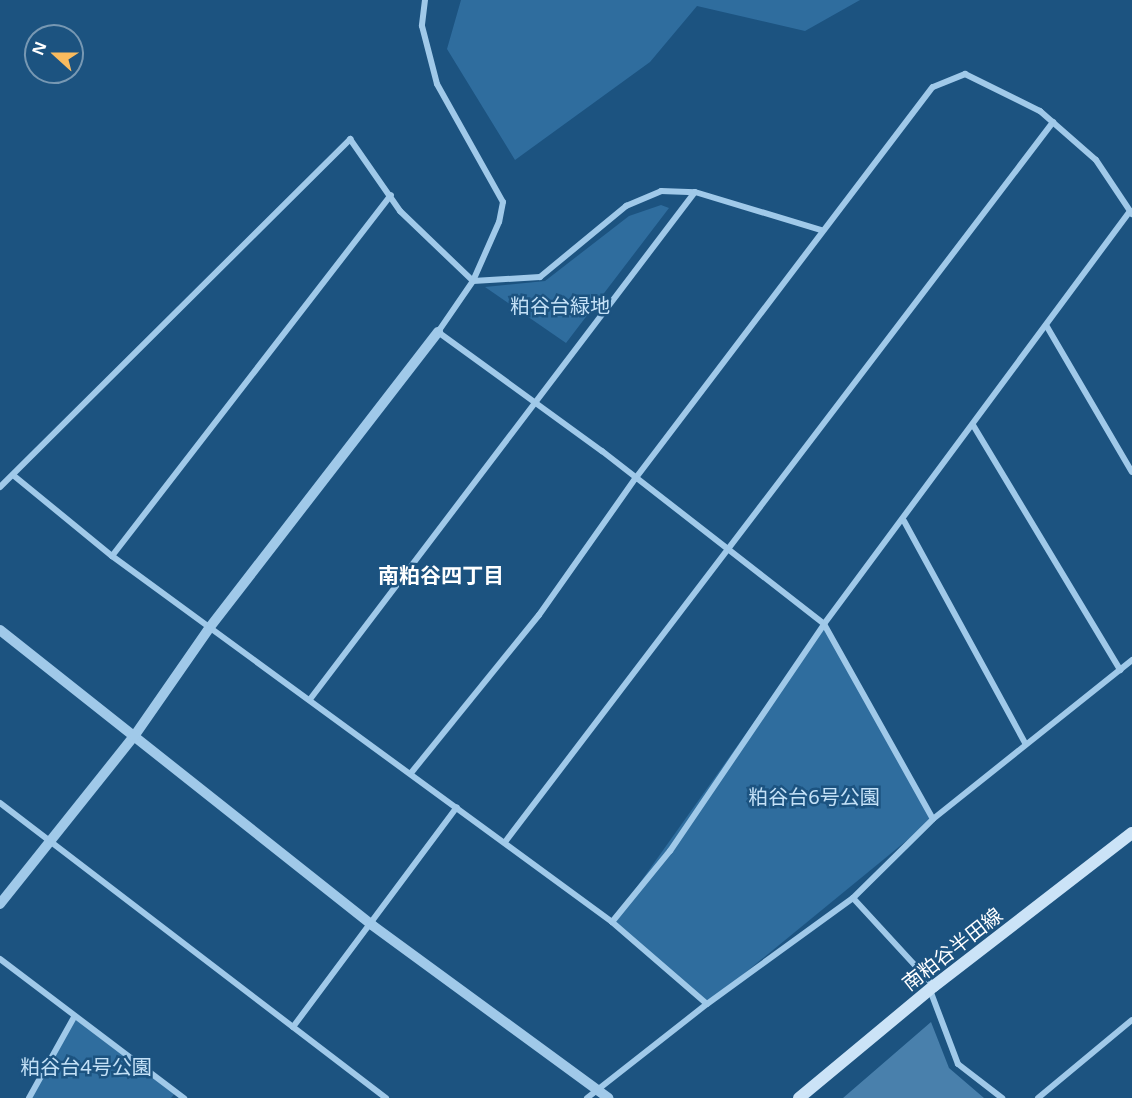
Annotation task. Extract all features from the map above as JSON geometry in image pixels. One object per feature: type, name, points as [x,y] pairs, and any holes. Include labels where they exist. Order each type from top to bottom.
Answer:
[{"type":"main road","name":"南粕谷半田線","points":[[799,1098],[932,988],[1132,833]]},
{"type":"street","points":[[0,904],[135,735],[210,627],[438,332],[473,281],[499,222],[503,202],[436,84],[423,26],[425,0]]},
{"type":"street","points":[[411,773],[540,615],[635,479],[821,230],[933,87],[965,74],[1030,106],[1053,122],[1096,160],[1131,212],[904,521],[824,624],[670,850],[612,922]]},
{"type":"street","points":[[505,842],[728,552],[1053,122]]},
{"type":"street","points":[[0,487],[350,140],[400,211],[473,281],[540,277],[626,206],[661,191],[695,192],[821,230]]},
{"type":"street","points":[[311,698],[537,404],[695,192]]},
{"type":"street","points":[[112,556],[390,195]]},
{"type":"street","points":[[1046,325],[1132,472]]},
{"type":"street","points":[[438,332],[537,404],[824,624],[933,819]]},
{"type":"street","points":[[973,425],[1120,670]]},
{"type":"street","points":[[13,475],[112,556],[311,698],[505,842],[576,899],[612,922],[707,1004]]},
{"type":"street","points":[[904,521],[1024,743]]},
{"type":"street","points":[[0,630],[372,925],[608,1098]]},
{"type":"street","points":[[587,1098],[707,1004],[853,898],[933,819],[1024,743],[1132,660]]},
{"type":"street","points":[[0,803],[386,1098]]},
{"type":"street","points":[[293,1027],[372,925],[457,807]]},
{"type":"street","points":[[853,898],[932,988],[958,1064],[1002,1098]]},
{"type":"street","points":[[0,959],[184,1098]]},
{"type":"street","points":[[29,1098],[74,1017]]},
{"type":"street","points":[[1038,1098],[1131,1023]]},
{"type":"green space","points":[[461,0],[860,0],[805,31],[697,6],[650,62],[515,160],[447,49]]},
{"type":"green space","name":"粕谷台緑地","points":[[661,205],[669,208],[566,343],[485,287],[545,281],[629,216]]},
{"type":"green space","name":"粕谷台6号公園","points":[[824,624],[933,819],[707,1004],[612,922]]},
{"type":"green space","name":"粕谷台4号公園","points":[[74,1017],[176,1092],[171,1098],[29,1098]]},
{"type":"building","points":[[931,1022],[949,1068],[984,1098],[843,1098]]},
{"type":"district","name":"南粕谷四丁目","points":[[441,575]]}]
